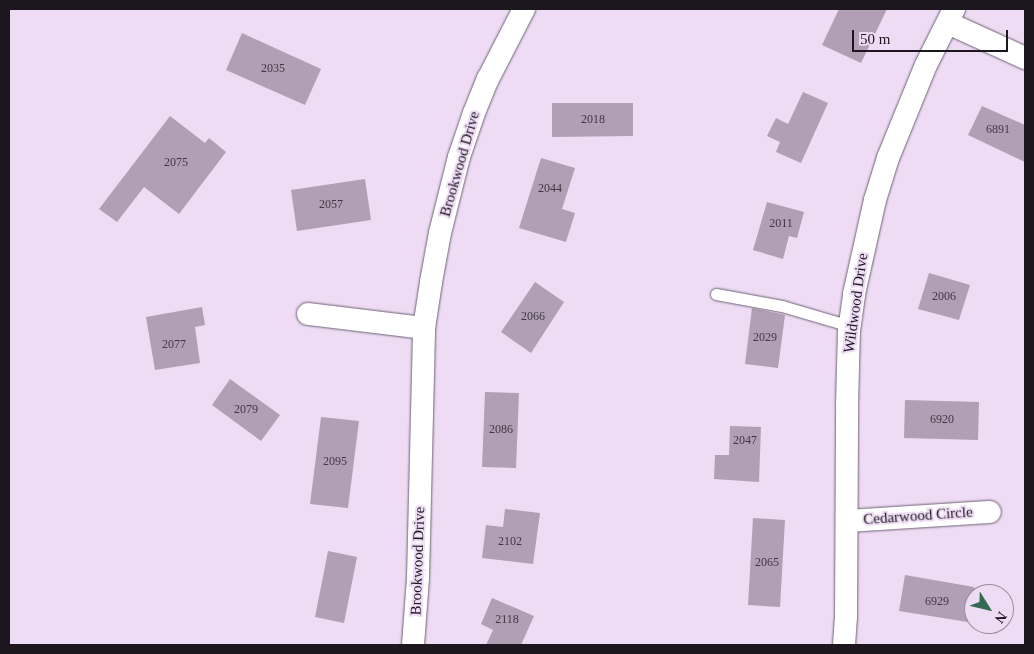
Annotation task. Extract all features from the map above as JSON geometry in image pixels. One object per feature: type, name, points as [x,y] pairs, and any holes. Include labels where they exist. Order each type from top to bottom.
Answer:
[{"type":"street","name":"Brookwood Drive","points":[[413,645],[418,588],[424,328],[440,233],[459,157],[474,112],[488,79],[524,9]]},
{"type":"street","points":[[951,16],[1025,58]]},
{"type":"street","name":"Wildwood Drive","points":[[844,645],[846,617],[847,405],[850,326],[865,241],[878,191],[910,105],[951,16]]},
{"type":"street","points":[[308,314],[424,328]]},
{"type":"street","name":"Cedarwood Circle","points":[[847,521],[990,512]]},
{"type":"lane","points":[[716,294],[782,306],[850,326]]},
{"type":"building","points":[[839,9],[887,9],[861,63],[822,45]]},
{"type":"building","points":[[242,33],[321,69],[305,105],[226,70]]},
{"type":"building","points":[[803,92],[828,103],[801,163],[776,152],[780,142],[767,136],[776,118],[788,124]]},
{"type":"building","points":[[552,103],[633,103],[633,136],[552,137]]},
{"type":"building","points":[[982,106],[1025,125],[1025,162],[968,135]]},
{"type":"building","points":[[170,116],[205,143],[209,138],[226,152],[179,214],[144,187],[117,222],[99,209]]},
{"type":"building","points":[[541,158],[575,168],[562,209],[575,213],[566,242],[519,228]]},
{"type":"building","points":[[365,179],[371,220],[297,231],[291,190]]},
{"type":"building","points":[[767,202],[804,212],[797,238],[789,236],[783,259],[753,250]]},
{"type":"building","points":[[929,273],[970,285],[959,320],[918,309]]},
{"type":"building","points":[[535,282],[564,302],[531,353],[501,332]]},
{"type":"building","points":[[202,307],[205,325],[195,327],[200,363],[155,370],[146,317]]},
{"type":"building","points":[[752,308],[785,315],[778,368],[745,364]]},
{"type":"building","points":[[230,379],[280,415],[261,441],[212,405]]},
{"type":"building","points":[[485,392],[519,393],[516,468],[482,467]]},
{"type":"building","points":[[905,400],[979,402],[978,440],[904,438]]},
{"type":"building","points":[[321,417],[359,421],[348,508],[310,504]]},
{"type":"building","points":[[730,426],[761,427],[759,482],[714,479],[715,455],[729,455]]},
{"type":"building","points":[[505,509],[540,513],[533,564],[482,558],[486,525],[503,527]]},
{"type":"building","points":[[753,518],[785,520],[780,607],[748,605]]},
{"type":"building","points":[[328,551],[357,557],[344,623],[315,617]]},
{"type":"building","points":[[905,575],[964,585],[964,621],[899,611]]},
{"type":"building","points":[[492,598],[534,616],[521,645],[486,645],[493,630],[481,624]]}]
